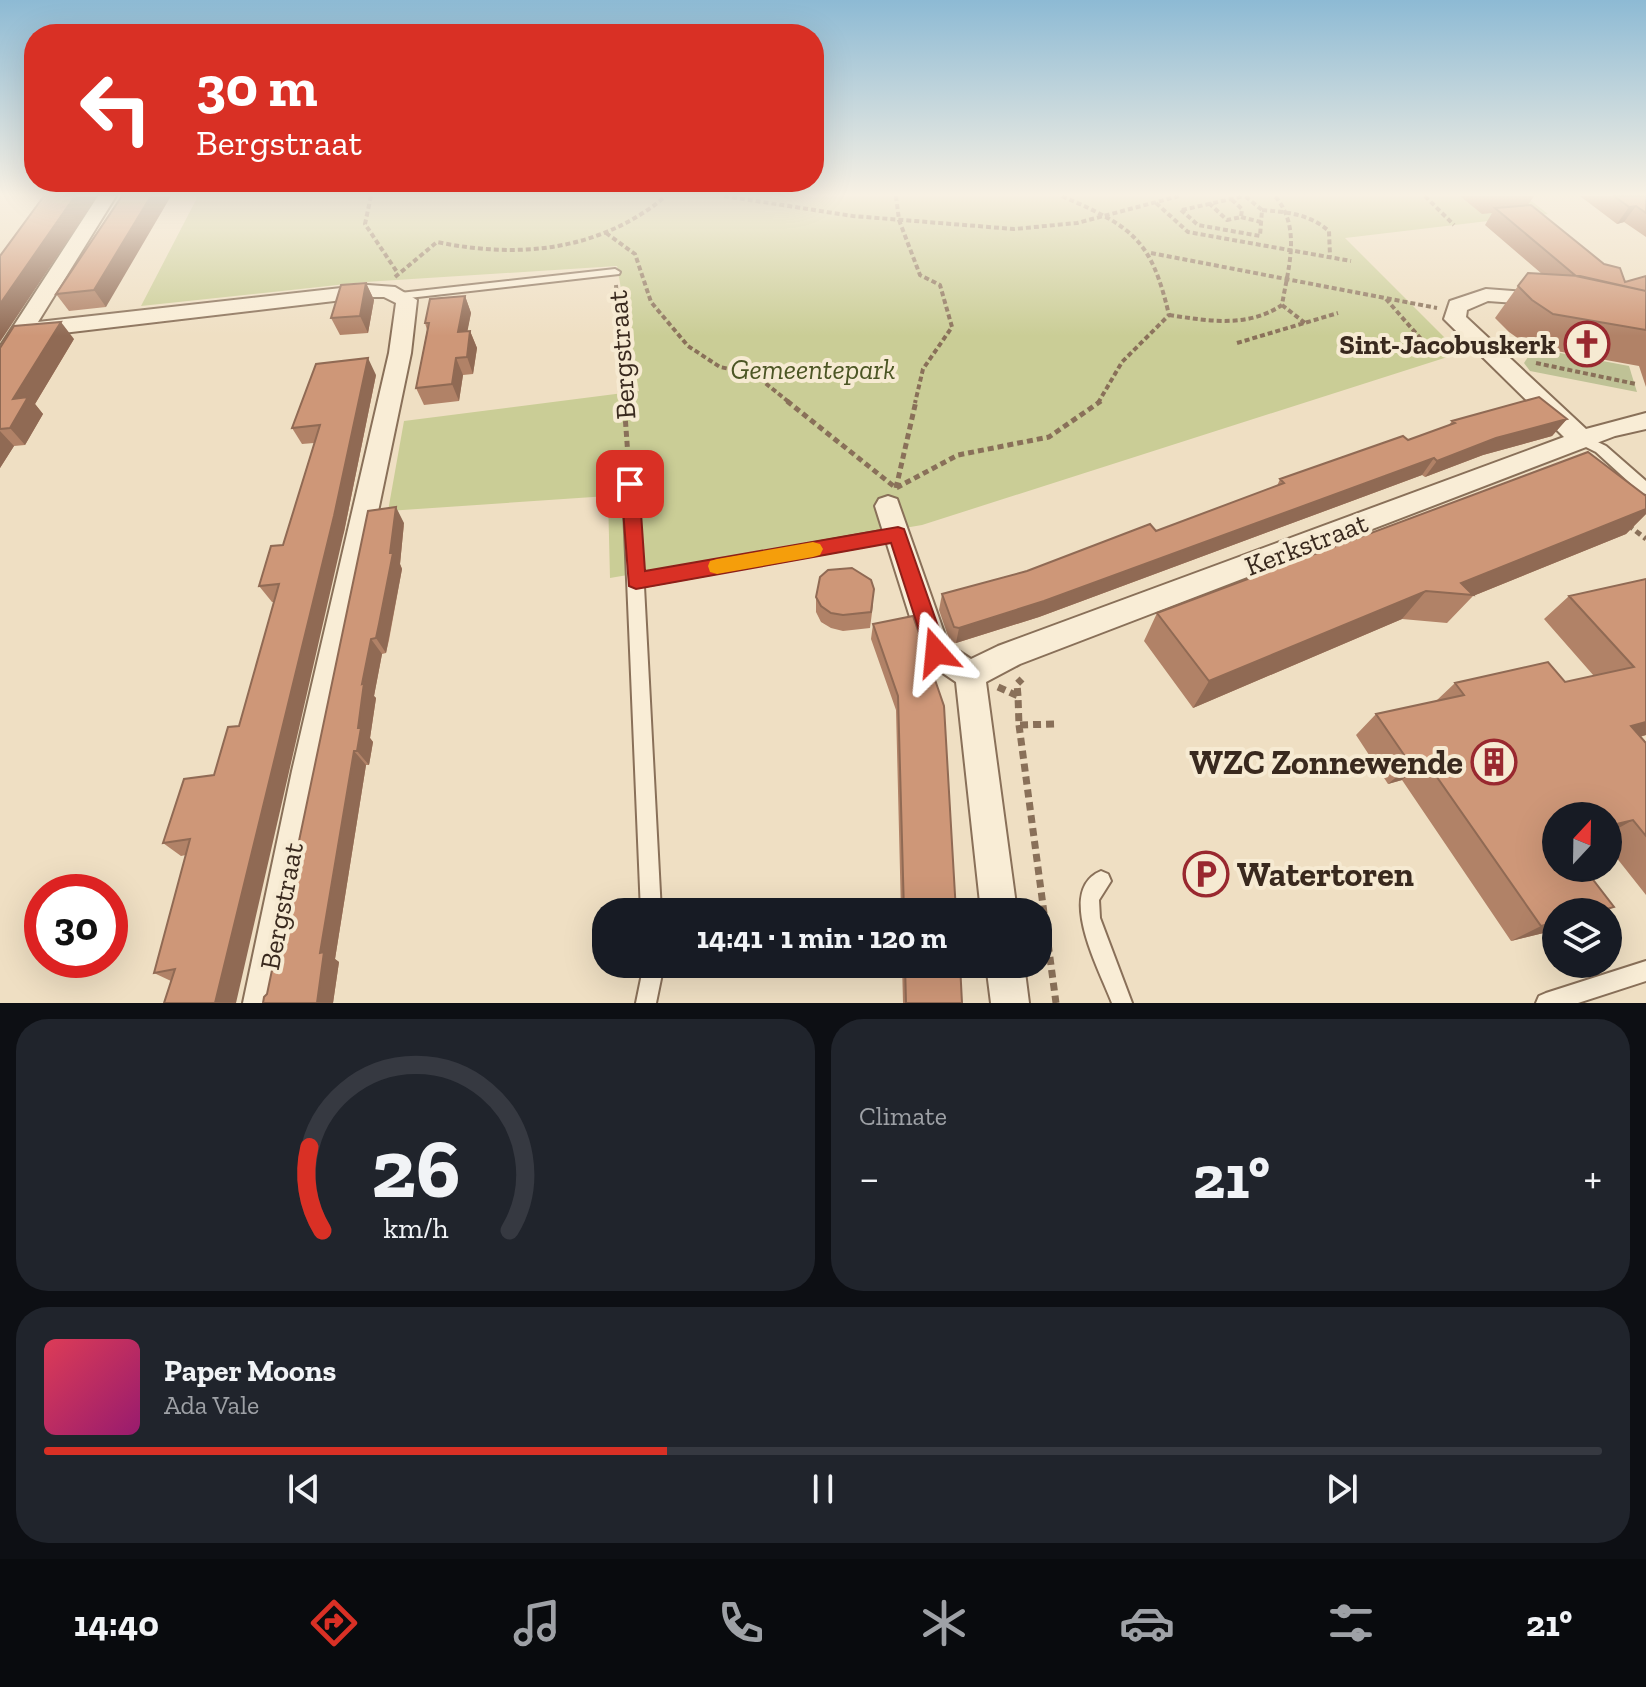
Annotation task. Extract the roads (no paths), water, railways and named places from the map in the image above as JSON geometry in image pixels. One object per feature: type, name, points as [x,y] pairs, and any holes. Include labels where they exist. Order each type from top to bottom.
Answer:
[{"type":"street","points":[[0,365],[78,243]]},
{"type":"street","name":"Bergstraat","points":[[22,331],[395,286],[407,300],[400,353],[308,771],[262,1003]]},
{"type":"street","points":[[1559,302],[1530,296],[1486,295],[1457,306],[1454,311],[1455,319],[1583,440]]},
{"type":"street","name":"Kerkstraat","points":[[970,675],[1009,655],[1610,429],[1646,421]]},
{"type":"street","points":[[892,497],[898,534],[936,652],[970,675],[997,898]]},
{"type":"street","points":[[1007,978],[1010,1003]]},
{"type":"lane","name":"Bergstraat","points":[[395,286],[615,272]]},
{"type":"lane","points":[[1583,440],[1601,449],[1646,489]]},
{"type":"lane","points":[[630,484],[650,898]]},
{"type":"lane","points":[[636,581],[898,534]]},
{"type":"lane","points":[[1101,881],[1089,897],[1090,918],[1122,1003]]},
{"type":"lane","points":[[1546,1003],[1646,971]]},
{"type":"lane","points":[[646,1003],[651,978]]},
{"type":"place","name":"Sint-Jacobuskerk","points":[[1587,344]]},
{"type":"place","name":"WZC Zonnewende","points":[[1494,762]]},
{"type":"place","name":"Watertoren","points":[[1206,874]]},
{"type":"park label","name":"Gemeentepark","points":[[813,369]]}]
